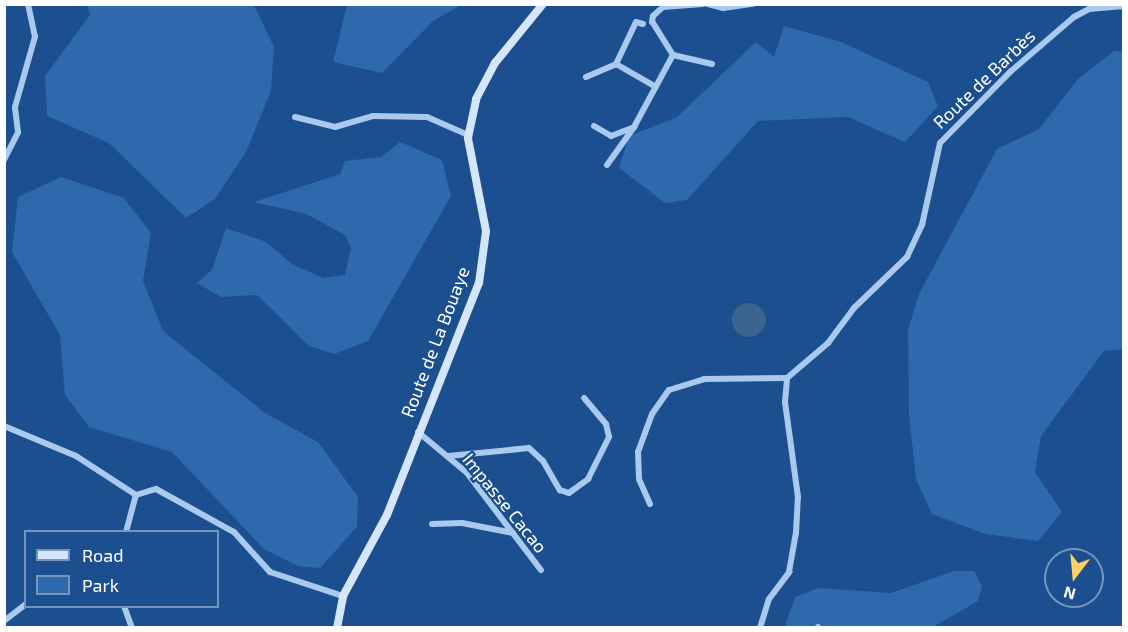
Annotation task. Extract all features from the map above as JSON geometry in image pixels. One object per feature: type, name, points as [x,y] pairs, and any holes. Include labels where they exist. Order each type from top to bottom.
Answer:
[{"type":"main road","name":"Route de La Bouaye","points":[[337,627],[344,596],[379,533],[469,309],[484,257],[486,231],[468,135],[484,81],[543,4]]},
{"type":"street","points":[[4,160],[18,132],[15,107],[28,70],[34,38],[28,4]]},
{"type":"street","points":[[703,4],[663,7],[653,16],[652,22],[673,55],[712,64]]},
{"type":"street","points":[[708,4],[733,8],[753,4]]},
{"type":"street","name":"Route de Barbès","points":[[787,378],[828,343],[854,308],[908,257],[922,225],[940,143],[1010,72],[1074,17],[1089,9],[1124,6]]},
{"type":"street","points":[[586,77],[616,64],[636,22],[642,24]]},
{"type":"street","points":[[607,165],[634,128],[673,55]]},
{"type":"street","points":[[616,64],[656,87]]},
{"type":"street","points":[[295,117],[335,128],[373,116],[427,117],[468,135]]},
{"type":"street","points":[[594,126],[610,136],[634,128]]},
{"type":"street","points":[[651,504],[639,479],[638,452],[652,414],[669,390],[704,379],[787,378],[785,402],[798,497],[796,533],[789,572],[769,599],[760,627]]},
{"type":"street","points":[[448,456],[529,448],[543,461],[560,490],[578,489],[606,452],[610,430],[584,398]]},
{"type":"street","points":[[4,426],[76,456],[136,495],[156,489],[176,498],[234,532],[270,572],[344,596]]},
{"type":"street","name":"Impasse Cacao","points":[[418,432],[448,456],[541,570]]},
{"type":"street","points":[[126,530],[136,495]]},
{"type":"street","points":[[432,524],[462,523],[513,533]]},
{"type":"street","points":[[4,621],[24,606]]},
{"type":"street","points":[[125,608],[132,627]]},
{"type":"green space","points":[[347,4],[461,5],[433,21],[382,73],[333,62]]},
{"type":"green space","points":[[87,5],[254,5],[274,47],[271,91],[246,152],[215,199],[186,218],[109,143],[47,116],[45,76],[90,15]]},
{"type":"green space","points":[[784,26],[841,42],[928,82],[938,106],[905,142],[848,117],[758,121],[687,200],[665,203],[619,168],[629,136],[677,117],[756,42],[774,57]]},
{"type":"green space","points":[[1114,51],[1124,52],[1123,349],[1104,351],[1041,436],[1035,472],[1062,512],[1038,541],[985,534],[932,514],[916,479],[909,414],[908,330],[919,294],[997,149],[1039,129],[1077,80]]},
{"type":"green space","points":[[400,142],[442,160],[451,196],[368,341],[334,354],[309,346],[257,295],[221,297],[197,283],[212,270],[226,228],[266,242],[292,264],[323,278],[345,275],[351,248],[345,235],[306,214],[254,202],[340,174],[345,161],[381,157]]},
{"type":"green space","points":[[61,177],[124,198],[151,233],[143,281],[163,331],[265,413],[318,442],[358,497],[357,527],[320,568],[298,566],[264,549],[172,452],[89,427],[65,395],[60,335],[12,252],[18,197]]},
{"type":"green space","points":[[954,571],[974,571],[982,586],[978,601],[933,627],[784,628],[795,597],[819,588],[891,593]]},
{"type":"shaded area","points":[[749,303],[761,308],[766,320],[761,332],[749,337],[737,332],[732,320],[737,308]]}]
